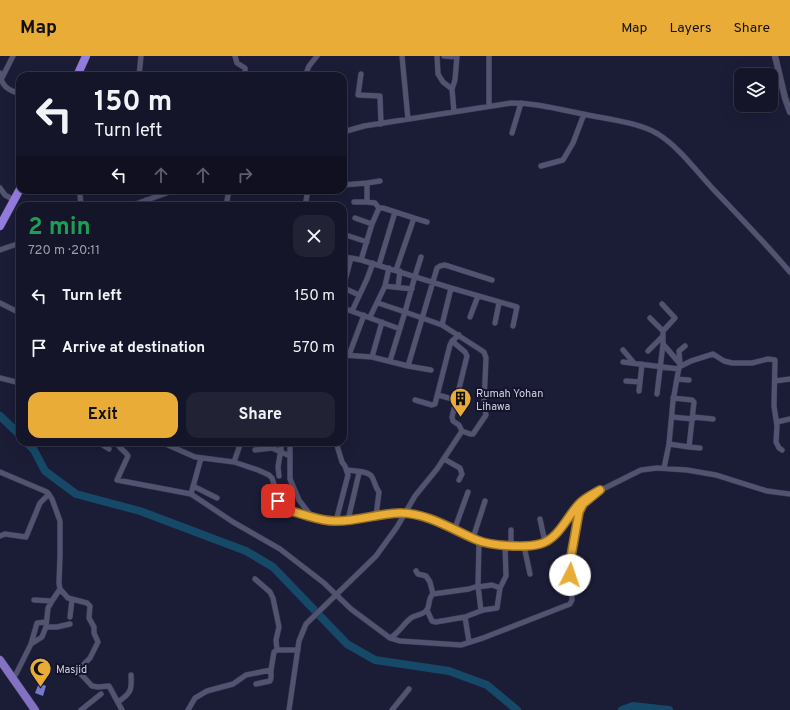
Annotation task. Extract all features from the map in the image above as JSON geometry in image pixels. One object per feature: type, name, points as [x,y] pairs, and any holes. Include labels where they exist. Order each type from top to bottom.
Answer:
[{"type":"highway","points":[[79,72],[86,56]]},
{"type":"highway","points":[[0,226],[17,194]]},
{"type":"main road","points":[[0,660],[31,709]]},
{"type":"street","points":[[0,82],[13,56]]},
{"type":"street","points":[[140,72],[142,56]]},
{"type":"street","points":[[235,56],[237,63],[245,68],[246,72]]},
{"type":"street","points":[[307,72],[309,66],[317,56]]},
{"type":"street","points":[[402,56],[408,119]]},
{"type":"street","points":[[437,56],[438,74],[443,82],[452,89]]},
{"type":"street","points":[[444,56],[456,57],[455,82],[452,89],[454,112]]},
{"type":"street","points":[[489,56],[489,105]]},
{"type":"street","points":[[775,56],[788,98],[790,112]]},
{"type":"street","points":[[0,73],[0,82],[7,89],[16,92]]},
{"type":"street","points":[[361,74],[358,95],[387,96]]},
{"type":"street","points":[[380,96],[381,124]]},
{"type":"street","points":[[512,133],[521,102]]},
{"type":"street","points":[[347,131],[489,105],[521,102],[557,107],[584,114],[601,116],[651,130],[666,139],[758,235],[790,272]]},
{"type":"street","points":[[541,166],[563,160],[573,143],[584,114]]},
{"type":"street","points":[[347,185],[380,181]]},
{"type":"street","points":[[367,183],[367,202]]},
{"type":"street","points":[[0,188],[5,195],[14,200]]},
{"type":"street","points":[[141,202],[161,194]]},
{"type":"street","points":[[354,202],[376,203],[379,208]]},
{"type":"street","points":[[379,208],[427,222]]},
{"type":"street","points":[[361,260],[372,224],[379,208]]},
{"type":"street","points":[[379,265],[396,212]]},
{"type":"street","points":[[355,218],[372,224]]},
{"type":"street","points":[[398,287],[398,271],[414,218]]},
{"type":"street","points":[[347,235],[367,242]]},
{"type":"street","points":[[0,250],[16,244]]},
{"type":"street","points":[[347,258],[390,268],[499,303],[517,307],[513,326]]},
{"type":"street","points":[[347,275],[351,258]]},
{"type":"street","points":[[390,361],[421,258]]},
{"type":"street","points":[[352,311],[367,279],[372,263]]},
{"type":"street","points":[[408,366],[437,268],[443,265],[492,280]]},
{"type":"street","points":[[347,353],[367,316],[378,303],[390,268]]},
{"type":"street","points":[[385,286],[412,289]]},
{"type":"street","points":[[442,325],[451,288]]},
{"type":"street","points":[[347,289],[359,295]]},
{"type":"street","points":[[470,317],[478,296]]},
{"type":"street","points":[[0,303],[16,311]]},
{"type":"street","points":[[378,303],[442,325],[483,351],[486,358],[484,403],[486,415],[473,434],[462,431],[459,425],[452,419],[467,356],[465,352],[452,341]]},
{"type":"street","points":[[495,323],[499,303]]},
{"type":"street","points":[[648,351],[675,318],[662,304]]},
{"type":"street","points":[[347,309],[400,329]]},
{"type":"street","points":[[650,318],[663,334],[657,394]]},
{"type":"street","points":[[372,357],[382,322]]},
{"type":"street","points":[[415,400],[434,405],[438,395],[450,345],[459,335]]},
{"type":"street","points":[[663,344],[680,367]]},
{"type":"street","points":[[664,468],[669,444],[673,398],[680,367],[679,351],[685,346]]},
{"type":"street","points":[[623,350],[634,363]]},
{"type":"street","points":[[623,362],[680,367],[713,354],[724,361],[732,363],[752,363],[774,359],[776,362],[774,406],[777,422],[776,442],[782,450]]},
{"type":"street","points":[[347,355],[372,357],[431,370]]},
{"type":"street","points":[[638,391],[642,364]]},
{"type":"street","points":[[0,378],[16,382]]},
{"type":"street","points":[[677,379],[690,380]]},
{"type":"street","points":[[775,380],[790,379]]},
{"type":"street","points":[[626,381],[640,382]]},
{"type":"street","points":[[438,395],[456,400]]},
{"type":"street","points":[[673,398],[694,400],[689,447]]},
{"type":"street","points":[[672,417],[713,419]]},
{"type":"street","points":[[777,422],[790,419]]},
{"type":"street","points":[[289,710],[298,650],[302,632],[306,624],[376,556],[415,496],[444,459],[462,431]]},
{"type":"street","points":[[669,444],[700,448]]},
{"type":"street","points":[[105,446],[109,448]]},
{"type":"street","points":[[119,446],[121,450],[128,455],[117,480],[191,494],[233,522],[280,548],[337,595],[351,609],[390,638],[400,641],[454,645],[469,642],[529,621],[571,603],[570,562],[579,512],[583,504],[600,490]]},
{"type":"street","points":[[170,446],[189,455],[234,462],[269,475],[272,478],[281,506],[290,511],[336,521],[405,513],[455,528],[479,541],[511,546],[524,546],[544,542],[554,536],[587,497],[641,470],[664,468],[716,475],[767,491],[790,494]]},
{"type":"street","points":[[234,462],[240,446]]},
{"type":"street","points":[[278,476],[281,446]]},
{"type":"street","points":[[290,446],[290,479],[300,500],[312,517]]},
{"type":"street","points":[[336,521],[348,476],[337,446]]},
{"type":"street","points":[[255,450],[272,448],[280,450],[290,456]]},
{"type":"street","points":[[191,494],[201,458]]},
{"type":"street","points":[[444,459],[460,468],[462,474],[459,480]]},
{"type":"street","points":[[347,470],[370,474],[375,487],[379,492],[376,516]]},
{"type":"street","points":[[0,472],[49,494],[58,511],[60,521],[58,583],[65,596],[72,600],[90,604],[89,620],[94,625],[94,633],[98,641],[90,658],[80,668],[79,672],[92,686],[98,687],[109,685],[122,710]]},
{"type":"street","points":[[348,520],[360,472]]},
{"type":"street","points":[[272,478],[290,475]]},
{"type":"street","points":[[193,486],[218,498]]},
{"type":"street","points":[[455,528],[468,492]]},
{"type":"street","points":[[0,536],[5,534],[26,537],[36,510],[42,500],[49,494]]},
{"type":"street","points":[[473,538],[485,501]]},
{"type":"street","points":[[540,519],[544,542]]},
{"type":"street","points":[[511,530],[511,546]]},
{"type":"street","points":[[479,541],[478,586],[481,611]]},
{"type":"street","points":[[500,588],[492,585],[478,586],[433,594],[430,596],[427,610],[431,619],[436,622],[465,617],[481,611],[497,608],[500,588],[506,576],[505,545]]},
{"type":"street","points":[[524,546],[530,574]]},
{"type":"street","points":[[416,571],[418,574],[427,578],[432,586],[433,594]]},
{"type":"street","points":[[255,579],[270,592],[273,598],[279,627],[276,640],[277,650],[274,652],[271,670],[271,680],[256,684]]},
{"type":"street","points":[[31,644],[40,640],[46,625],[52,601],[60,589]]},
{"type":"street","points":[[34,600],[52,601]]},
{"type":"street","points":[[70,618],[72,600]]},
{"type":"street","points":[[390,638],[398,633],[411,618],[427,610]]},
{"type":"street","points":[[465,617],[469,642]]},
{"type":"street","points":[[12,678],[16,674],[31,644],[37,623],[57,627],[70,624]]},
{"type":"street","points":[[277,650],[298,650]]},
{"type":"street","points":[[188,710],[195,698],[207,691],[233,684],[246,675],[271,670]]},
{"type":"street","points":[[118,702],[129,694],[132,685],[130,675]]},
{"type":"street","points":[[392,710],[409,689]]},
{"type":"street","points":[[81,710],[101,694]]},
{"type":"building","name":"Masjid","points":[[39,683],[46,686],[43,696],[35,693]]},
{"type":"waterway","points":[[0,416],[16,431]]},
{"type":"waterway","points":[[30,446],[34,450],[45,471],[76,494],[140,511],[246,551],[273,567],[347,644],[375,660],[449,671],[487,685],[517,710]]},
{"type":"waterway","points":[[622,710],[633,706],[669,710]]},
{"type":"place","name":"Rumah Yohan Lihawa","points":[[460,418]]},
{"type":"place","name":"Masjid","points":[[41,688]]},
{"type":"route","points":[[278,501],[281,506],[290,511],[333,521],[405,513],[436,521],[455,528],[479,541],[519,546],[540,544],[549,540],[587,497],[600,490],[583,504],[579,512],[578,526],[569,567],[570,575]]}]
